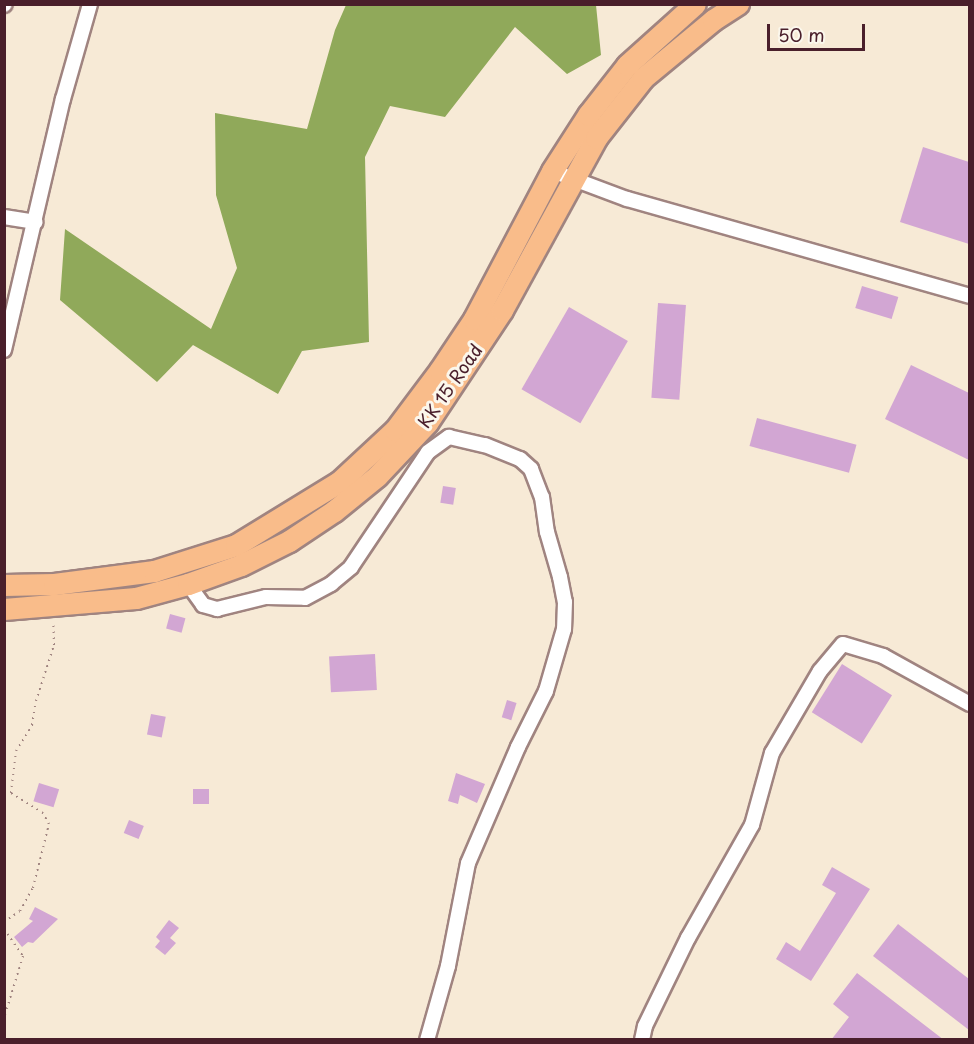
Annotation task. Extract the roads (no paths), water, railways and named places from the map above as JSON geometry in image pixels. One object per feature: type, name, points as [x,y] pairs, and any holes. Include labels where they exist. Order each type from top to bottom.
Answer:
[{"type":"highway","name":"KK 15 Road","points":[[4,585],[54,584],[154,572],[236,545],[339,482],[395,430],[440,370],[474,319],[552,171],[588,115],[627,65],[695,4]]},
{"type":"highway","name":"KK 15 Road","points":[[4,609],[136,598],[188,584],[241,565],[298,535],[377,476],[428,423],[502,310],[596,138],[643,78],[714,20],[738,4]]},
{"type":"street","points":[[4,350],[36,222],[63,99],[90,4]]},
{"type":"street","points":[[552,171],[627,200],[969,296]]},
{"type":"street","points":[[4,217],[36,222]]},
{"type":"street","points":[[188,584],[203,605],[217,609],[266,597],[305,598],[331,584],[351,567],[428,452],[449,437],[485,445],[520,459],[531,469],[542,497],[547,532],[565,602],[564,629],[546,691],[518,747],[468,863],[448,966],[427,1040]]},
{"type":"street","points":[[642,1040],[645,1026],[688,938],[752,825],[772,753],[820,671],[843,644],[882,656],[969,704]]}]
